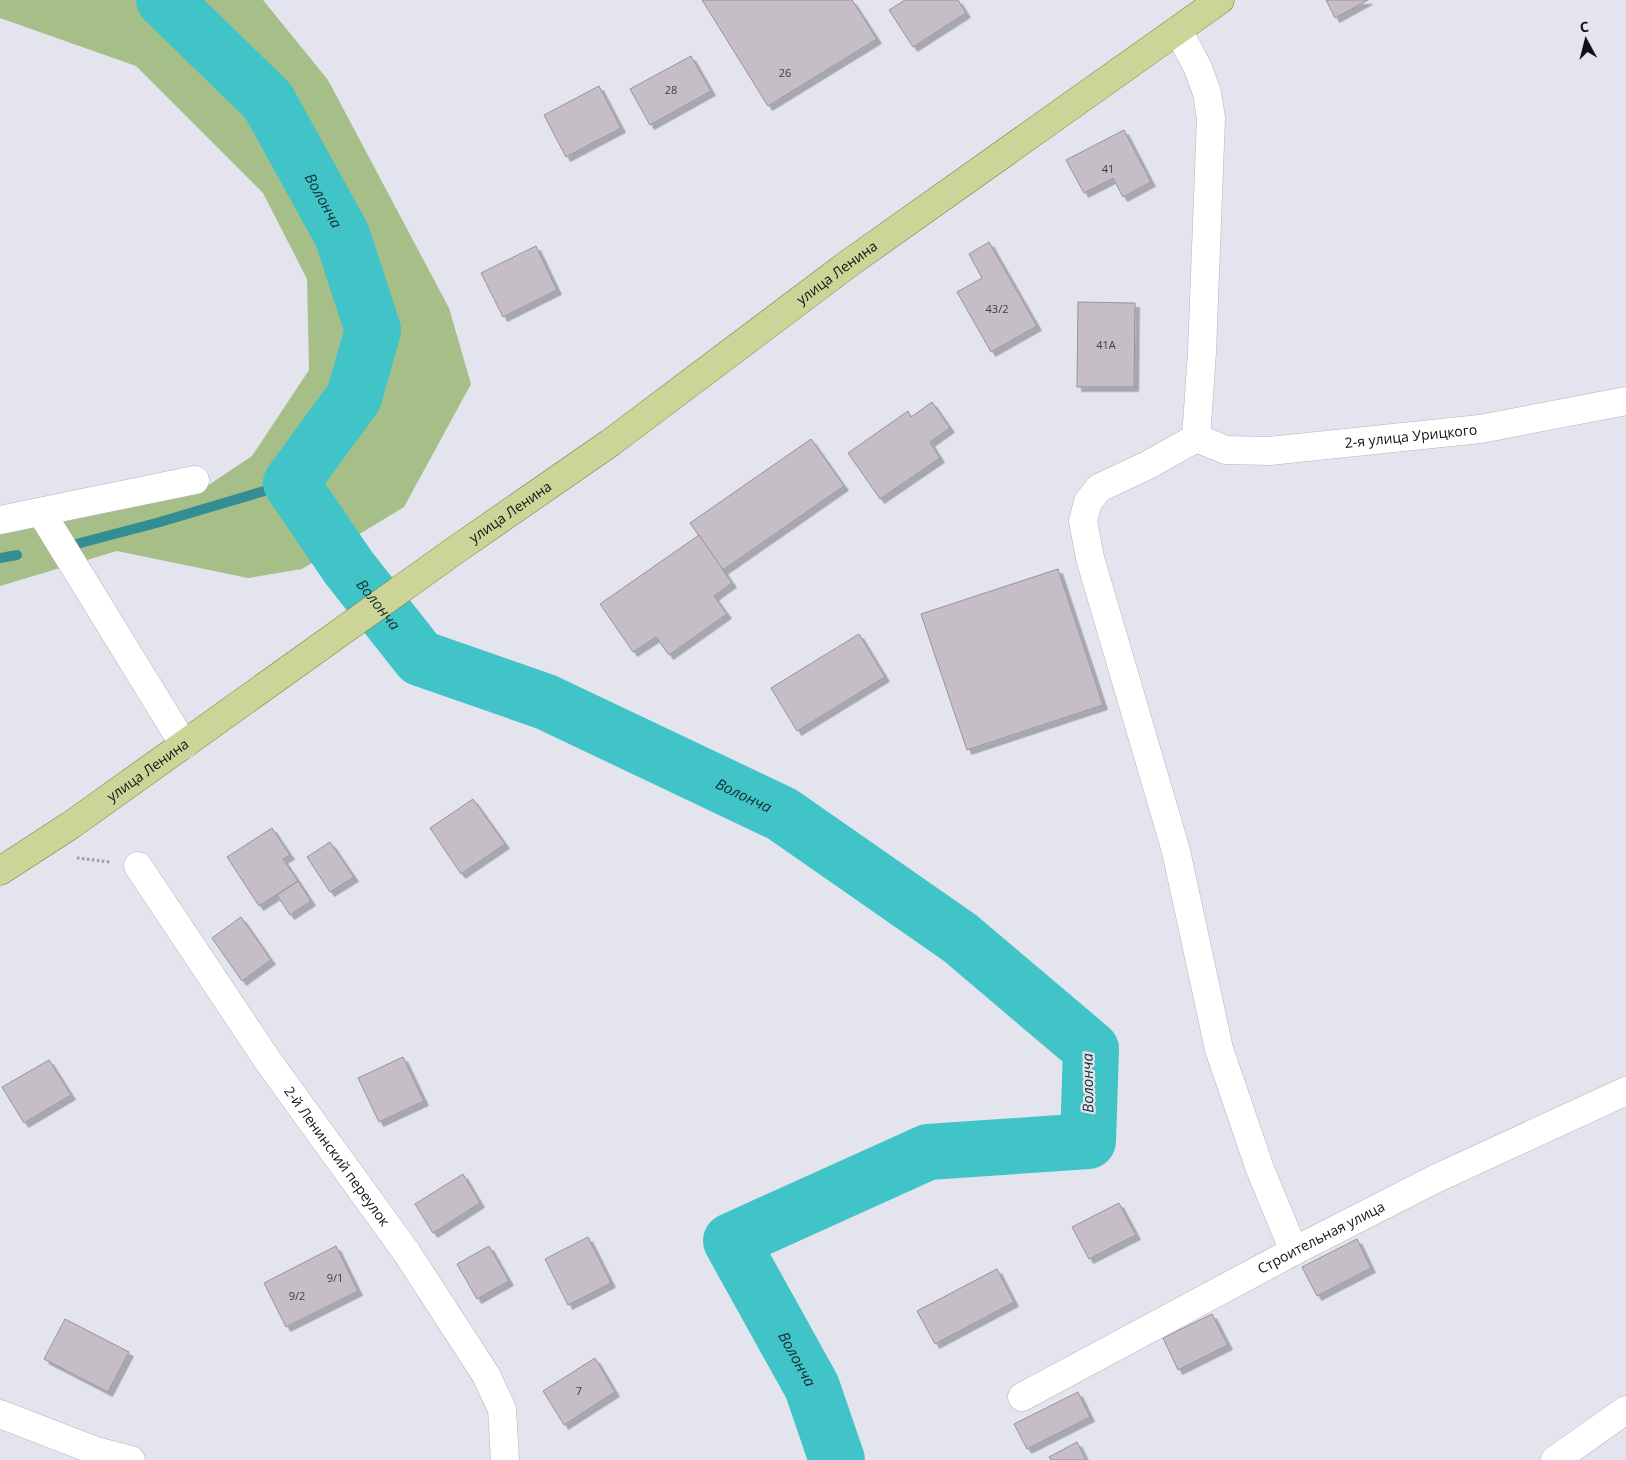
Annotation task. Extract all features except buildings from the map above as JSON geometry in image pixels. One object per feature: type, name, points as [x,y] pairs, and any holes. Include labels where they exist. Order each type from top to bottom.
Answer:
[{"type":"main road","name":"улица Ленина","points":[[0,871],[71,825],[457,549],[610,443],[848,264],[1220,0]]},
{"type":"street","points":[[1178,30],[1198,68],[1207,93],[1211,118],[1202,352],[1196,438],[1148,465],[1099,488],[1088,502],[1083,521],[1090,558],[1176,851],[1219,1048],[1260,1169],[1294,1251]]},
{"type":"street","name":"2-я улица Урицкого","points":[[1196,438],[1226,450],[1269,451],[1480,429],[1626,401]]},
{"type":"street","points":[[0,520],[195,480]]},
{"type":"street","points":[[41,512],[184,745]]},
{"type":"street","name":"2-й Ленинский переулок","points":[[138,866],[268,1061],[407,1253],[486,1375],[502,1409],[505,1460]]},
{"type":"street","name":"Строительная улица","points":[[1022,1397],[1294,1251],[1434,1179],[1626,1091]]},
{"type":"street","points":[[1555,1460],[1626,1410]]},
{"type":"street","points":[[0,1414],[96,1451],[131,1460]]},
{"type":"path","points":[[72,858],[138,866]]},
{"type":"green space","points":[[0,0],[263,0],[328,80],[449,308],[471,384],[404,507],[302,569],[248,578],[117,551],[0,586],[0,533],[207,486],[252,456],[309,370],[307,279],[263,193],[136,66],[0,18]]},
{"type":"waterway","name":"Волонча","points":[[164,0],[268,101],[342,235],[373,330],[354,397],[291,483],[349,568],[420,658],[546,702],[782,814],[960,938],[1091,1049],[1088,1141],[928,1152],[731,1241],[812,1387],[837,1460]]},
{"type":"waterway","points":[[65,547],[160,522],[291,483]]},
{"type":"waterway","points":[[0,558],[17,555]]}]
